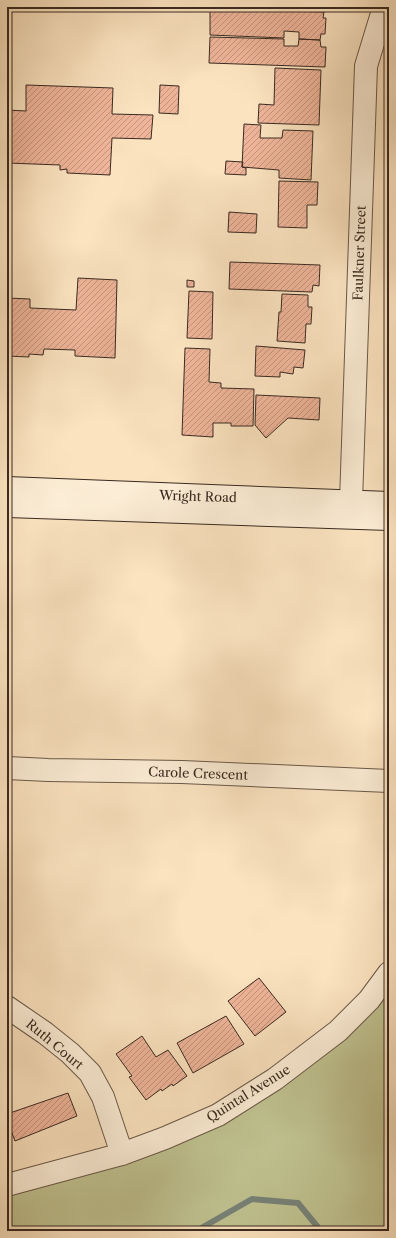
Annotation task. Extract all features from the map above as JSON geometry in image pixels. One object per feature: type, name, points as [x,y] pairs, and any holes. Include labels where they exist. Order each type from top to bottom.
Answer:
[{"type":"street","name":"Faulkner Street","points":[[351,501],[366,66],[384,7]]},
{"type":"street","name":"Wright Road","points":[[7,488],[389,503]]},
{"type":"street","name":"Wright Road","points":[[7,506],[389,519]]},
{"type":"street","name":"Carole Crescent","points":[[7,768],[182,772],[389,781]]},
{"type":"street","name":"Quintal Avenue","points":[[7,1185],[122,1154],[166,1138],[218,1115],[275,1079],[338,1031],[369,1000],[389,973]]},
{"type":"street","name":"Ruth Court","points":[[7,1007],[45,1033],[70,1053],[90,1074],[103,1097],[122,1154]]},
{"type":"green space","points":[[389,961],[389,1231],[7,1231],[7,1184],[138,1148],[265,1085],[376,990]]},
{"type":"building","points":[[220,7],[255,7],[255,8]]},
{"type":"building","points":[[210,9],[324,12],[323,18],[326,18],[325,34],[321,34],[320,40],[299,39],[299,32],[284,31],[284,38],[210,35]]},
{"type":"building","points":[[210,37],[284,39],[284,46],[298,46],[299,39],[320,40],[321,47],[326,47],[325,67],[209,63]]},
{"type":"building","points":[[275,68],[321,70],[319,125],[258,123],[259,104],[274,105]]},
{"type":"building","points":[[26,85],[113,88],[112,114],[153,115],[151,139],[112,138],[110,175],[67,173],[67,169],[60,170],[60,165],[7,163],[7,110],[26,111]]},
{"type":"building","points":[[160,85],[179,86],[178,114],[159,113]]},
{"type":"building","points":[[244,124],[261,125],[260,138],[282,138],[283,130],[313,131],[311,180],[279,178],[279,170],[242,167]]},
{"type":"building","points":[[226,161],[243,162],[242,167],[246,168],[246,175],[225,174]]},
{"type":"building","points":[[279,181],[318,182],[317,205],[307,205],[307,228],[278,227]]},
{"type":"building","points":[[229,212],[257,214],[256,233],[228,232]]},
{"type":"building","points":[[230,262],[320,265],[319,286],[313,285],[312,292],[229,289]]},
{"type":"building","points":[[78,278],[117,280],[115,358],[75,356],[75,350],[44,349],[43,355],[29,354],[29,357],[7,356],[7,298],[30,299],[30,308],[76,310]]},
{"type":"building","points":[[187,280],[194,281],[194,287],[187,287]]},
{"type":"building","points":[[189,291],[213,292],[212,339],[187,338]]},
{"type":"building","points":[[282,294],[308,295],[308,307],[312,307],[311,324],[306,324],[305,343],[277,341]]},
{"type":"building","points":[[256,346],[305,350],[303,368],[294,367],[293,374],[280,372],[280,377],[255,376]]},
{"type":"building","points":[[185,348],[210,349],[209,382],[221,383],[221,388],[254,389],[253,426],[231,426],[231,423],[213,423],[213,437],[182,435]]},
{"type":"building","points":[[256,395],[320,398],[319,420],[288,418],[266,438],[255,425]]},
{"type":"building","points":[[385,415],[389,415],[389,445],[385,445]]},
{"type":"building","points":[[259,978],[286,1012],[255,1036],[228,1001]]},
{"type":"building","points":[[226,1016],[244,1044],[193,1073],[177,1043]]},
{"type":"building","points":[[142,1036],[156,1057],[168,1050],[187,1076],[173,1086],[172,1084],[162,1091],[161,1089],[146,1100],[129,1077],[132,1076],[116,1054]]},
{"type":"building","points":[[68,1093],[77,1116],[15,1141],[7,1120],[7,1114]]},
{"type":"waterway","points":[[196,1231],[252,1199],[298,1203],[321,1231]]}]
